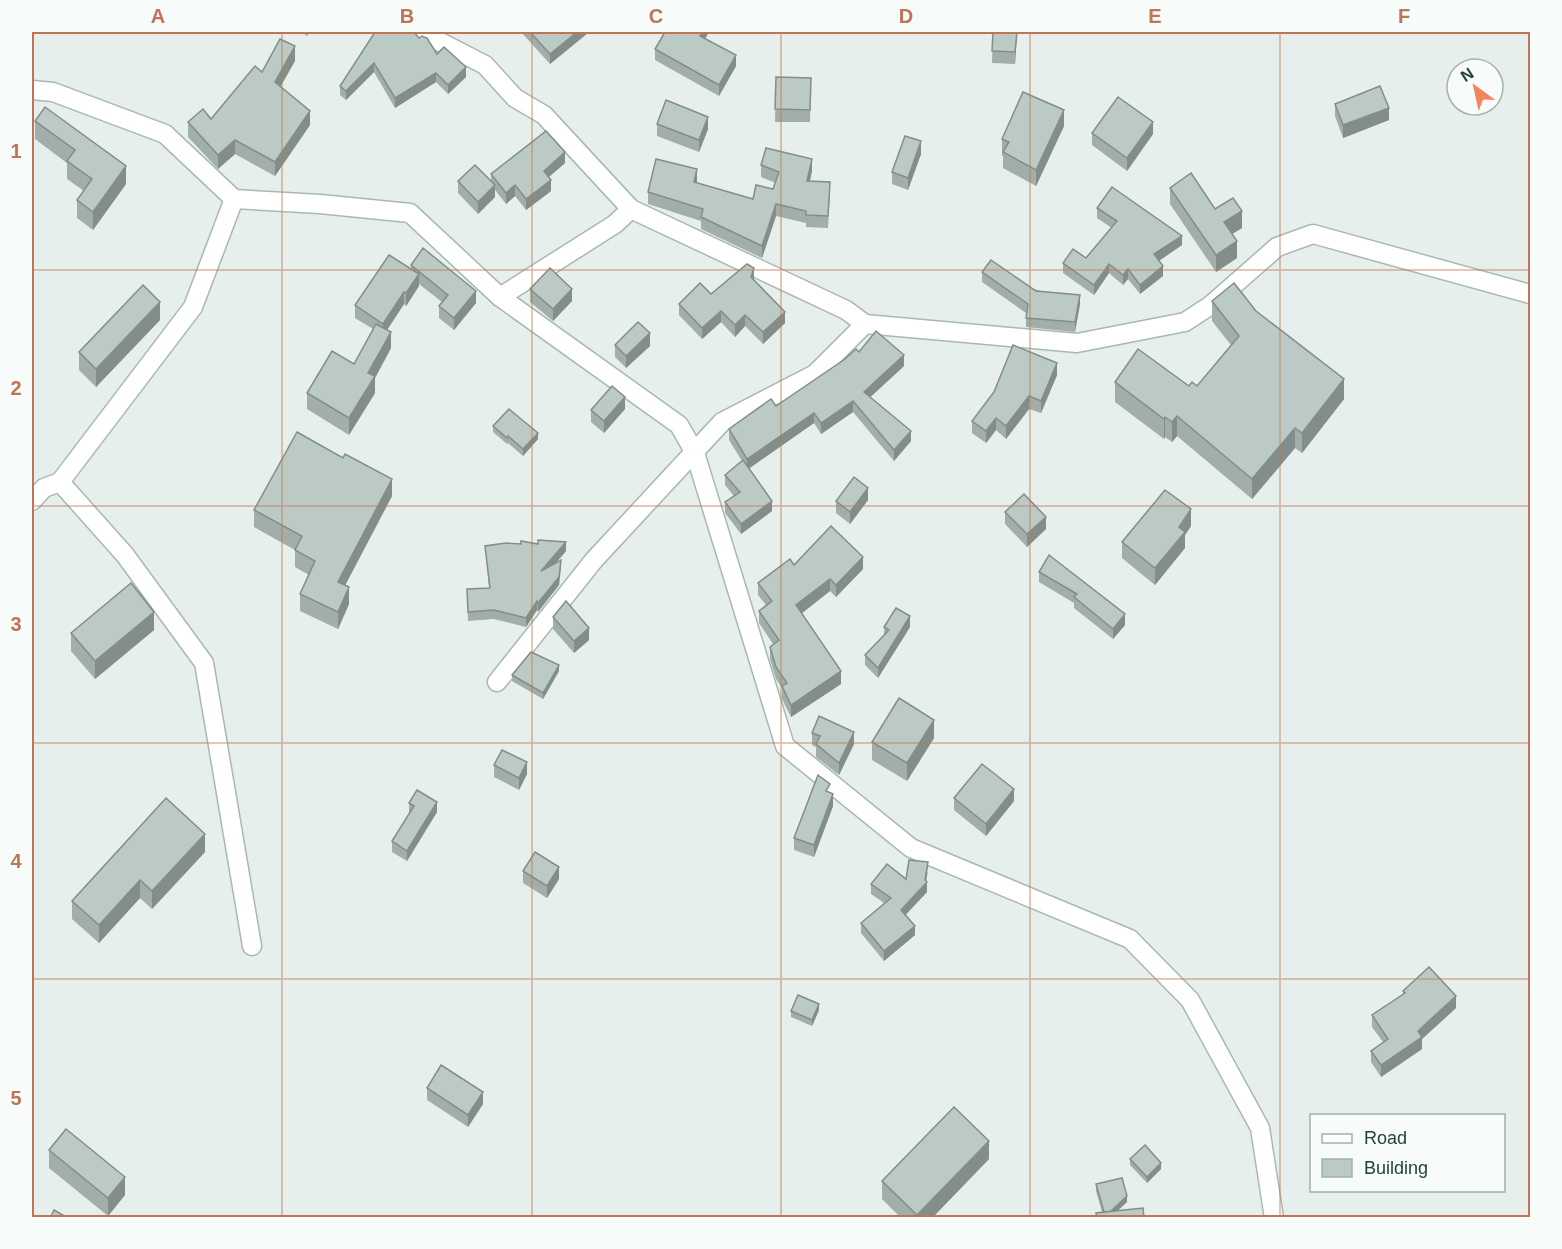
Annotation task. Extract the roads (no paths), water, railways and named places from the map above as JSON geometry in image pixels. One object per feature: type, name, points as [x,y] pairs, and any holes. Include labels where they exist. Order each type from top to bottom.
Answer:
[{"type":"street","points":[[421,32],[485,65],[515,98],[544,115],[632,208],[846,310],[865,324],[1077,343],[1185,322],[1210,306],[1277,247],[1313,234],[1530,294]]},
{"type":"street","points":[[32,90],[53,92],[165,134],[234,200],[320,204],[410,213],[500,297],[679,425],[695,453],[785,746],[912,848],[1130,939],[1190,1000],[1260,1128],[1274,1218]]},
{"type":"street","points":[[32,501],[44,489],[60,482],[193,307],[234,200]]},
{"type":"street","points":[[500,297],[615,224],[632,208]]},
{"type":"street","points":[[497,682],[594,560],[722,422],[815,374],[865,324]]},
{"type":"street","points":[[60,482],[125,555],[204,663],[252,945]]}]
